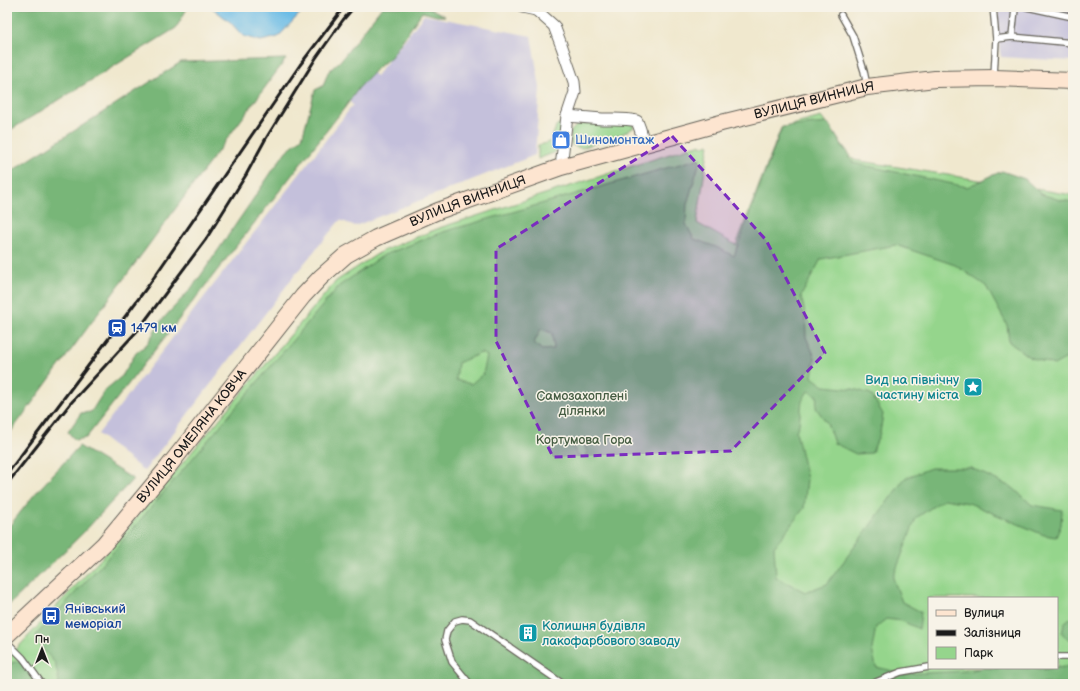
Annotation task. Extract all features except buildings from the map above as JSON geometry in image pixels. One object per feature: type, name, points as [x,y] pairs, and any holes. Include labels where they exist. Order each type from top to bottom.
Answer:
[{"type":"main road","name":"ВУЛИЦЯ ВИННИЦЯ","points":[[376,238],[438,211],[561,167],[721,123],[867,87],[935,79],[994,78],[1073,81]]},
{"type":"main road","name":"ВУЛИЦЯ ОМЕЛЯНА КОВЧА","points":[[7,635],[104,544],[168,467],[303,296],[321,277],[346,255],[376,238]]},
{"type":"street","points":[[522,7],[536,9],[554,26],[574,82],[575,92],[565,116],[561,167]]},
{"type":"street","points":[[565,116],[627,119],[637,122],[644,144]]},
{"type":"lane","points":[[993,7],[996,39],[994,78]]},
{"type":"lane","points":[[1012,37],[1015,9],[1017,7]]},
{"type":"lane","points":[[1027,7],[1073,17]]},
{"type":"lane","points":[[841,15],[853,36],[864,71],[867,87]]},
{"type":"lane","points":[[996,39],[1012,37],[1073,43]]},
{"type":"lane","points":[[470,684],[452,662],[445,640],[447,631],[455,621],[462,619],[470,620],[563,684]]},
{"type":"lane","points":[[7,642],[23,658],[42,684]]},
{"type":"lane","points":[[1058,657],[1073,657]]},
{"type":"lane","points":[[873,684],[901,672],[928,667]]},
{"type":"highlighted area","points":[[672,136],[766,240],[825,353],[731,451],[553,457],[496,341],[496,249]]},
{"type":"shaded area","points":[[998,7],[1073,7],[1073,61],[1001,57],[997,33]]},
{"type":"shaded area","points":[[424,15],[531,36],[540,88],[535,155],[355,226],[340,220],[297,272],[144,471],[98,434],[353,105],[348,100],[371,72],[376,76]]},
{"type":"green space","points":[[7,7],[188,7],[176,28],[7,132]]},
{"type":"green space","points":[[382,7],[428,7],[445,16],[437,16],[422,12],[391,57],[377,68],[358,89],[86,438],[75,440],[68,432],[81,413],[91,412],[105,390],[122,376],[136,353],[147,344],[161,321],[199,278],[286,151],[302,138],[315,90],[323,86],[328,72],[341,60]]},
{"type":"green space","points":[[286,59],[7,437],[7,174],[181,62]]},
{"type":"green space","name":"Кортумова Гора","points":[[821,117],[854,160],[1073,195],[1073,684],[7,684],[7,659],[110,549],[336,281],[382,251],[442,227],[701,144],[701,147],[709,144],[697,223],[736,245],[781,128]]},
{"type":"green space","points":[[600,121],[631,122],[634,127],[617,136],[582,148],[571,144],[571,131],[577,125]]},
{"type":"green space","points":[[559,123],[561,125],[561,133],[556,152],[538,159],[538,146],[551,141],[555,129]]},
{"type":"green space","name":"Кортумова Гора","points":[[828,123],[853,163],[967,187],[1002,171],[1025,179],[1041,194],[1060,200],[1073,202],[1073,352],[1072,355],[1054,365],[1029,357],[1009,342],[1007,325],[986,286],[955,265],[896,245],[821,259],[801,296],[805,313],[806,337],[815,357],[812,377],[824,386],[853,389],[871,394],[883,414],[880,433],[872,453],[856,454],[834,443],[827,423],[816,408],[817,396],[808,391],[802,401],[799,424],[796,431],[807,479],[804,508],[774,547],[776,577],[805,592],[827,584],[905,478],[931,468],[971,468],[1013,488],[1032,505],[1062,510],[1061,525],[1056,537],[1044,535],[969,503],[944,499],[916,518],[893,578],[902,602],[921,612],[919,629],[902,621],[886,619],[876,627],[872,649],[876,667],[902,674],[969,671],[977,669],[1039,670],[1058,669],[1058,668],[1073,666],[1073,684],[58,684],[59,681],[55,663],[42,648],[36,635],[113,552],[339,286],[384,255],[443,232],[701,158],[687,204],[686,224],[694,239],[716,247],[734,256],[782,127]],"holes":[[[541,329],[552,333],[554,349],[542,350],[534,343]],[[481,353],[487,356],[483,374],[471,384],[456,380],[458,363]],[[584,443],[587,453],[584,458],[577,455],[573,446]]]},
{"type":"green space","points":[[79,446],[133,479],[83,533],[7,607],[7,529],[34,495]]},
{"type":"green space","points":[[1070,618],[1073,621],[1073,639],[1067,639],[1062,633],[1064,623]]},
{"type":"green space","points":[[19,661],[29,667],[38,684],[7,684],[7,664]]},
{"type":"water","points":[[211,7],[306,7],[278,37],[261,41],[243,36],[229,21]]},
{"type":"railway","points":[[7,474],[148,286],[300,65],[344,7]]},
{"type":"railway","points":[[7,484],[70,404],[138,330],[206,239],[316,58],[354,7]]},
{"type":"place","name":"Шиномонтаж","points":[[561,140]]},
{"type":"place","name":"1479 км","points":[[117,328]]},
{"type":"place","name":"Вид на північну частину міста","points":[[973,387]]},
{"type":"place","name":"Янівський меморіал","points":[[51,616]]},
{"type":"place","name":"Колишня будівля лакофарбового заводу","points":[[528,633]]},
{"type":"park label","name":"Самозахоплені ділянки","points":[[582,404]]}]
